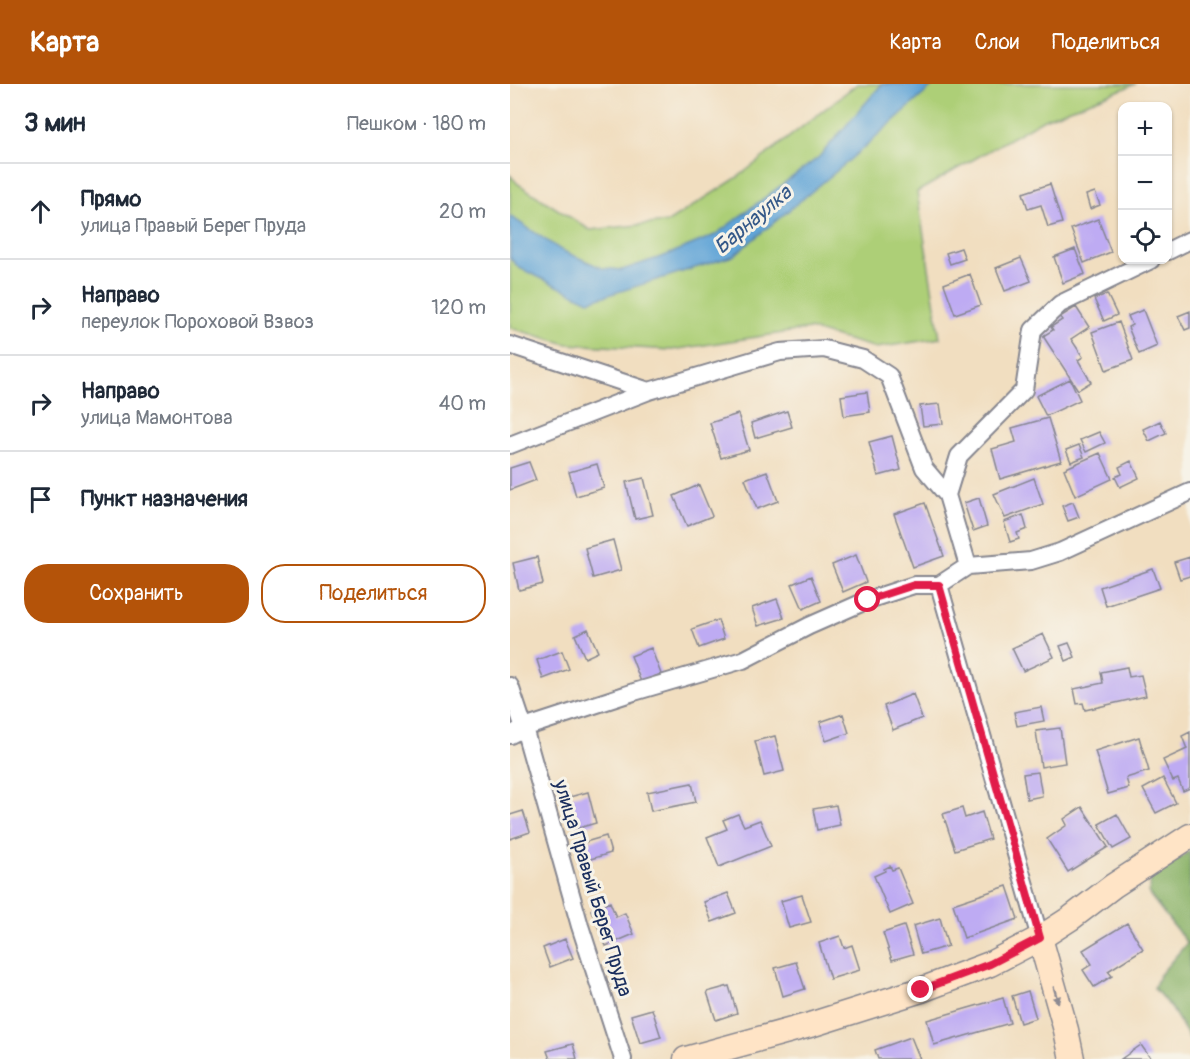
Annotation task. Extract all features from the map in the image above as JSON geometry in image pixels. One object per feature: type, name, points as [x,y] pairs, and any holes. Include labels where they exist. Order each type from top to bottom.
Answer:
[{"type":"main road","points":[[686,1059],[810,1025],[921,990],[990,964],[1040,938],[1113,886],[1190,836]]},
{"type":"main road","points":[[1040,938],[1072,1059]]},
{"type":"street","points":[[1172,249],[1190,240]]},
{"type":"street","points":[[947,495],[958,456],[1024,390],[1033,330],[1060,304],[1143,264]]},
{"type":"street","points":[[510,345],[649,392]]},
{"type":"street","points":[[510,445],[649,392],[780,352],[824,349],[863,359],[889,376],[924,468],[947,495],[968,566]]},
{"type":"street","points":[[517,732],[634,692],[743,660],[808,626],[868,600],[914,585],[939,585],[968,566],[1031,561],[1060,552],[1190,492]]},
{"type":"street","points":[[939,585],[1040,938]]},
{"type":"street","name":"улица Правый Берег Пруда","points":[[510,686],[517,732],[623,1059]]},
{"type":"green space","points":[[857,84],[1136,84],[1044,119],[917,192],[940,338],[876,348],[809,329],[672,350],[567,344],[510,328],[510,175],[518,184],[590,230],[668,222],[738,177]]},
{"type":"green space","points":[[1190,851],[1190,1039],[1172,1009],[1154,988],[1159,976],[1187,943],[1149,894],[1151,876]]},
{"type":"water","name":"Барнаулка","points":[[882,84],[935,84],[844,165],[733,256],[589,301],[519,268],[510,258],[510,216],[561,250],[602,268],[622,270],[667,255],[715,235],[819,157]]},
{"type":"building","points":[[1050,184],[1062,223],[1048,227],[1041,205],[1028,209],[1023,193]]},
{"type":"building","points":[[1095,192],[1100,205],[1090,209],[1086,195]]},
{"type":"building","points":[[1098,219],[1111,252],[1084,263],[1071,229]]},
{"type":"building","points":[[961,248],[965,259],[950,264],[946,253]]},
{"type":"building","points":[[1075,249],[1085,274],[1063,283],[1054,257]]},
{"type":"building","points":[[1021,258],[1031,281],[1005,291],[996,268]]},
{"type":"building","points":[[970,274],[981,305],[955,314],[944,284]]},
{"type":"building","points":[[1107,294],[1117,315],[1104,321],[1094,299]]},
{"type":"building","points":[[1076,307],[1089,327],[1071,339],[1083,357],[1078,360],[1091,382],[1078,390],[1043,336],[1053,330],[1051,327],[1062,320],[1060,317]]},
{"type":"building","points":[[1143,310],[1157,346],[1139,354],[1128,327],[1132,325],[1128,316]]},
{"type":"building","points":[[1190,311],[1190,328],[1185,330],[1178,316]]},
{"type":"building","points":[[1119,322],[1133,360],[1106,370],[1092,332]]},
{"type":"building","points":[[1070,379],[1080,400],[1046,416],[1036,396]]},
{"type":"building","points":[[867,392],[870,412],[844,416],[841,396]]},
{"type":"building","points":[[940,404],[943,424],[923,426],[920,406]]},
{"type":"building","points":[[787,411],[792,427],[755,438],[751,423]]},
{"type":"building","points":[[738,414],[749,450],[721,458],[710,423]]},
{"type":"building","points":[[1048,418],[1061,461],[1000,479],[992,449],[1016,442],[1012,428]]},
{"type":"building","points":[[1160,421],[1166,433],[1149,441],[1143,429]]},
{"type":"building","points":[[1099,432],[1105,443],[1086,452],[1080,440]]},
{"type":"building","points":[[892,436],[901,470],[878,476],[869,442]]},
{"type":"building","points":[[1079,445],[1084,457],[1071,462],[1066,450]]},
{"type":"building","points":[[1100,453],[1112,479],[1075,496],[1064,469]]},
{"type":"building","points":[[1131,461],[1139,478],[1120,487],[1115,477],[1122,474],[1119,467]]},
{"type":"building","points":[[529,462],[536,480],[510,490],[510,468]]},
{"type":"building","points":[[597,464],[604,488],[576,496],[569,472]]},
{"type":"building","points":[[767,471],[778,501],[757,509],[745,479]]},
{"type":"building","points":[[644,478],[653,515],[635,519],[626,482]]},
{"type":"building","points":[[1034,478],[1043,504],[1005,518],[994,494]]},
{"type":"building","points":[[699,485],[712,516],[687,526],[674,496]]},
{"type":"building","points":[[979,498],[987,526],[973,531],[964,503]]},
{"type":"building","points":[[1073,502],[1079,517],[1068,521],[1062,506]]},
{"type":"building","points":[[925,503],[944,556],[913,567],[894,514]]},
{"type":"building","points":[[1023,515],[1027,529],[1017,533],[1019,539],[1010,542],[1004,522]]},
{"type":"building","points":[[613,540],[621,570],[593,578],[585,548]]},
{"type":"building","points":[[856,555],[866,582],[843,592],[832,565]]},
{"type":"building","points":[[537,557],[543,584],[519,590],[513,563]]},
{"type":"building","points":[[1190,557],[1190,576],[1180,579],[1174,562]]},
{"type":"building","points":[[1153,569],[1160,588],[1106,606],[1100,587]]},
{"type":"building","points":[[811,576],[821,601],[803,609],[792,584]]},
{"type":"building","points":[[777,599],[784,618],[758,626],[752,608]]},
{"type":"building","points":[[718,620],[724,639],[699,648],[692,629]]},
{"type":"building","points":[[588,629],[598,652],[585,658],[575,635]]},
{"type":"building","points":[[1043,634],[1054,657],[1023,671],[1012,648]]},
{"type":"building","points":[[1069,643],[1075,657],[1066,661],[1060,646]]},
{"type":"building","points":[[651,648],[661,674],[641,682],[631,656]]},
{"type":"building","points":[[562,651],[569,669],[543,679],[537,660]]},
{"type":"building","points":[[1127,667],[1129,677],[1141,675],[1146,696],[1085,710],[1083,703],[1077,704],[1074,689],[1103,683],[1101,672]]},
{"type":"building","points":[[913,694],[922,718],[893,730],[884,706]]},
{"type":"building","points":[[1041,707],[1044,721],[1017,726],[1014,712]]},
{"type":"building","points":[[843,714],[849,733],[826,741],[820,722]]},
{"type":"building","points":[[1060,728],[1065,763],[1041,767],[1036,731]]},
{"type":"building","points":[[1190,732],[1190,788],[1183,791],[1178,779],[1173,781],[1163,760],[1187,749],[1182,736]]},
{"type":"building","points":[[775,736],[784,771],[764,776],[755,741]]},
{"type":"building","points":[[1139,737],[1149,771],[1126,778],[1129,788],[1108,794],[1095,751]]},
{"type":"building","points":[[1038,772],[1042,796],[1027,799],[1023,774]]},
{"type":"building","points":[[1163,778],[1176,803],[1156,813],[1143,789]]},
{"type":"building","points":[[692,783],[696,802],[651,811],[647,792]]},
{"type":"building","points":[[588,792],[596,823],[575,829],[566,798]]},
{"type":"building","points":[[836,805],[840,825],[817,830],[813,809]]},
{"type":"building","points":[[1082,807],[1108,847],[1068,872],[1047,839],[1067,825],[1064,819]]},
{"type":"building","points":[[962,808],[965,818],[982,812],[990,839],[955,850],[943,814]]},
{"type":"building","points":[[523,811],[530,832],[510,839],[510,815]]},
{"type":"building","points":[[738,814],[744,826],[760,820],[771,846],[719,867],[707,837],[727,829],[723,820]]},
{"type":"building","points":[[1117,814],[1131,839],[1113,849],[1099,824]]},
{"type":"building","points":[[606,836],[611,853],[587,860],[582,843]]},
{"type":"building","points":[[890,866],[892,870],[898,868],[913,904],[890,914],[874,876]]},
{"type":"building","points":[[1007,886],[1018,919],[964,938],[953,904]]},
{"type":"building","points":[[728,893],[736,913],[712,922],[704,902]]},
{"type":"building","points":[[802,895],[811,922],[789,928],[781,901]]},
{"type":"building","points":[[610,902],[616,917],[625,913],[634,934],[606,946],[591,910]]},
{"type":"building","points":[[940,918],[948,946],[921,954],[913,926]]},
{"type":"building","points":[[1127,923],[1143,949],[1108,971],[1112,976],[1094,987],[1083,970],[1092,964],[1083,950]]},
{"type":"building","points":[[904,926],[913,954],[892,960],[883,933]]},
{"type":"building","points":[[840,936],[844,948],[852,945],[860,970],[830,979],[819,943]]},
{"type":"building","points":[[565,939],[573,958],[550,967],[543,948]]},
{"type":"building","points":[[796,962],[805,989],[783,996],[775,968]]},
{"type":"building","points":[[729,986],[737,1013],[716,1020],[707,992]]},
{"type":"building","points":[[1028,991],[1036,1018],[1020,1023],[1012,996]]},
{"type":"building","points":[[1003,998],[1010,1023],[934,1045],[927,1020]]},
{"type":"building","points":[[652,1009],[661,1037],[640,1043],[631,1015]]},
{"type":"building","points":[[911,1037],[920,1059],[878,1059],[875,1050]]},
{"type":"building","points":[[573,1044],[577,1059],[550,1059],[547,1051]]},
{"type":"building","points":[[1141,1045],[1151,1059],[1121,1059]]},
{"type":"route","points":[[868,600],[914,585],[939,585],[1040,938],[990,964],[921,990]]}]
